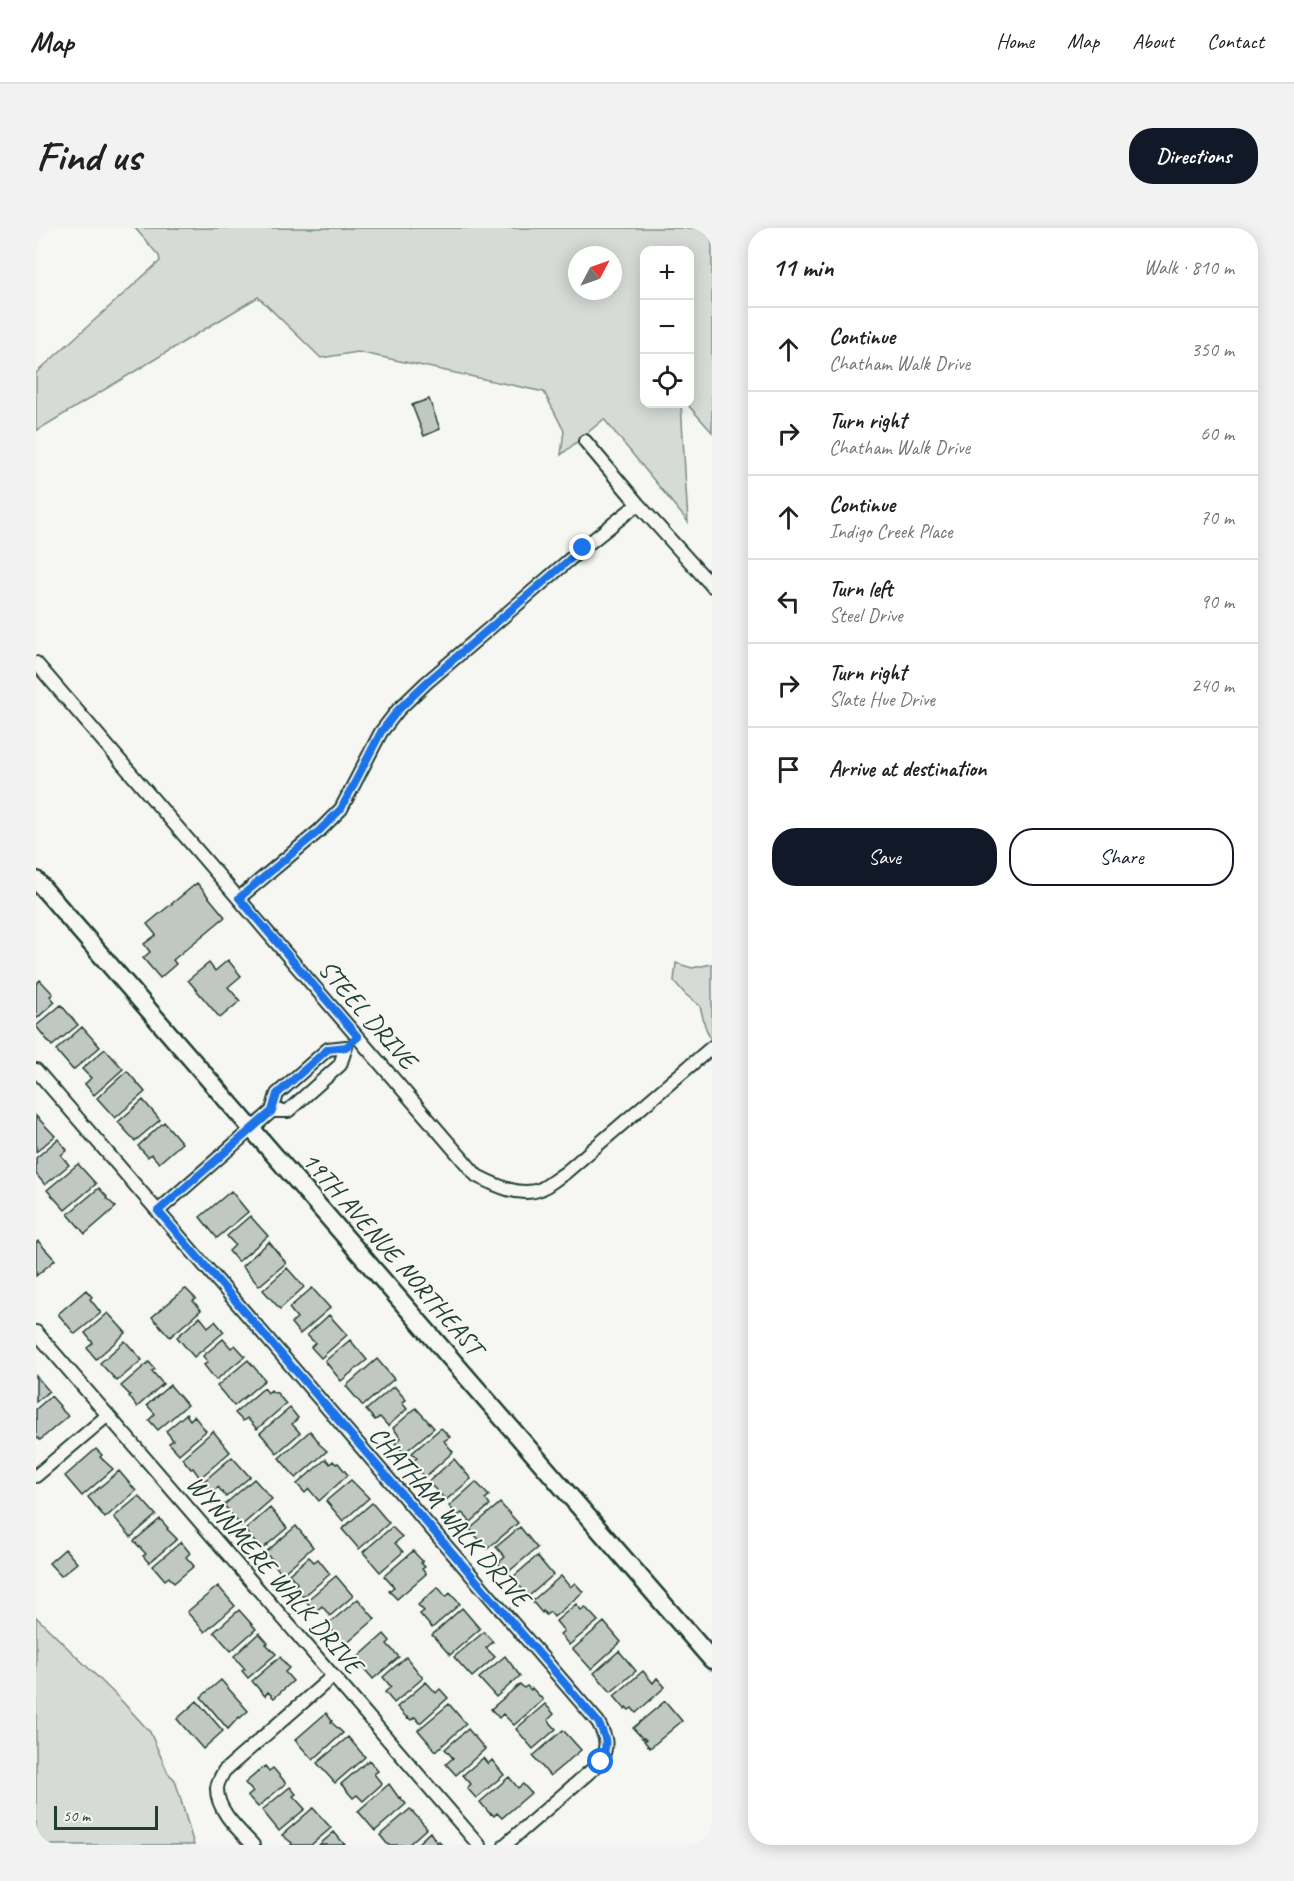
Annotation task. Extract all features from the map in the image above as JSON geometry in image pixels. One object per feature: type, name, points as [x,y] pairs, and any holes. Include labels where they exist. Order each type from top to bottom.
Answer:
[{"type":"street","points":[[585,441],[712,586]]},
{"type":"street","points":[[239,898],[319,831],[341,809],[381,732],[398,710],[426,683],[583,548],[638,504]]},
{"type":"street","name":"STEEL DRIVE","points":[[36,663],[477,1176],[498,1186],[517,1191],[539,1190],[565,1173],[712,1047]]},
{"type":"street","name":"19TH AVENUE NORTHEAST","points":[[36,880],[712,1660]]},
{"type":"street","points":[[272,1111],[288,1111],[340,1065],[346,1047],[358,1037]]},
{"type":"street","points":[[158,1211],[272,1111],[277,1094],[328,1049],[346,1047]]},
{"type":"street","name":"CHATHAM WALK DRIVE","points":[[36,1070],[598,1722],[605,1736],[606,1748],[601,1762],[505,1845]]},
{"type":"street","name":"WYNNMERE WALK DRIVE","points":[[36,1332],[479,1845]]},
{"type":"street","points":[[36,1476],[108,1415]]},
{"type":"street","points":[[253,1845],[226,1815],[219,1803],[216,1787],[224,1771],[333,1676]]},
{"type":"shaded area","points":[[135,228],[712,228],[712,432],[691,408],[694,408],[694,246],[640,246],[640,408],[681,408],[688,522],[604,419],[561,455],[564,431],[544,392],[358,352],[321,358],[258,297],[36,431],[36,373],[160,261],[159,256]]},
{"type":"shaded area","points":[[676,963],[692,968],[712,964],[712,1043],[700,1006],[674,981]]},
{"type":"shaded area","points":[[36,1617],[118,1697],[150,1732],[168,1773],[175,1780],[194,1845],[36,1845]]},
{"type":"building","points":[[429,399],[440,429],[424,436],[412,405]]},
{"type":"building","points":[[197,883],[225,917],[173,960],[176,964],[160,978],[143,958],[150,952],[144,944],[156,935],[147,924]]},
{"type":"building","points":[[228,960],[241,976],[228,987],[240,1001],[220,1018],[188,980],[209,963],[215,971]]},
{"type":"building","points":[[40,980],[53,994],[50,996],[55,1002],[36,1019],[36,984]]},
{"type":"building","points":[[61,1005],[78,1025],[52,1046],[36,1026]]},
{"type":"building","points":[[82,1027],[100,1047],[73,1070],[56,1050]]},
{"type":"building","points":[[105,1049],[123,1069],[94,1095],[85,1084],[91,1078],[82,1069]]},
{"type":"building","points":[[127,1071],[145,1092],[115,1118],[97,1098]]},
{"type":"building","points":[[143,1100],[160,1120],[135,1141],[118,1122]]},
{"type":"building","points":[[36,1116],[55,1136],[36,1152]]},
{"type":"building","points":[[164,1122],[182,1143],[159,1163],[151,1154],[148,1157],[138,1146]]},
{"type":"building","points":[[58,1139],[67,1150],[61,1155],[69,1165],[45,1185],[36,1174],[36,1158]]},
{"type":"building","points":[[78,1164],[96,1184],[65,1210],[47,1190]]},
{"type":"building","points":[[99,1188],[116,1207],[85,1234],[68,1214]]},
{"type":"building","points":[[231,1191],[248,1212],[217,1238],[200,1217]]},
{"type":"building","points":[[250,1216],[268,1236],[238,1262],[229,1251],[235,1245],[227,1236]]},
{"type":"building","points":[[38,1241],[55,1260],[36,1276],[36,1243]]},
{"type":"building","points":[[269,1242],[286,1263],[259,1286],[242,1266]]},
{"type":"building","points":[[287,1268],[304,1287],[280,1309],[263,1290]]},
{"type":"building","points":[[312,1288],[330,1308],[300,1334],[291,1323],[297,1318],[289,1308]]},
{"type":"building","points":[[186,1289],[196,1299],[193,1301],[201,1310],[170,1337],[152,1317]]},
{"type":"building","points":[[86,1290],[101,1313],[75,1334],[58,1314]]},
{"type":"building","points":[[108,1313],[126,1333],[96,1359],[87,1348],[93,1343],[85,1333]]},
{"type":"building","points":[[329,1315],[347,1335],[321,1358],[311,1347],[315,1343],[307,1335]]},
{"type":"building","points":[[200,1317],[208,1327],[215,1321],[224,1332],[194,1357],[177,1337]]},
{"type":"building","points":[[223,1339],[231,1348],[235,1345],[245,1356],[216,1380],[204,1365],[208,1362],[203,1356]]},
{"type":"building","points":[[350,1340],[367,1360],[341,1381],[325,1361]]},
{"type":"building","points":[[125,1341],[142,1360],[117,1381],[100,1363]]},
{"type":"building","points":[[377,1359],[394,1379],[363,1406],[346,1386]]},
{"type":"building","points":[[248,1360],[265,1380],[234,1406],[217,1386]]},
{"type":"building","points":[[149,1362],[155,1369],[152,1371],[163,1384],[137,1407],[121,1386]]},
{"type":"building","points":[[36,1376],[49,1391],[36,1402]]},
{"type":"building","points":[[170,1385],[187,1405],[158,1430],[149,1420],[155,1414],[147,1405]]},
{"type":"building","points":[[394,1386],[406,1400],[402,1403],[407,1409],[388,1426],[380,1417],[375,1420],[366,1410]]},
{"type":"building","points":[[264,1388],[268,1393],[271,1390],[276,1392],[286,1404],[257,1429],[247,1418],[243,1421],[235,1413]]},
{"type":"building","points":[[51,1396],[68,1416],[40,1440],[36,1436],[36,1409]]},
{"type":"building","points":[[290,1408],[298,1418],[292,1424],[300,1433],[277,1453],[260,1433]]},
{"type":"building","points":[[416,1408],[434,1428],[404,1453],[395,1443],[401,1438],[393,1428]]},
{"type":"building","points":[[186,1414],[190,1420],[194,1416],[206,1431],[179,1454],[169,1443],[173,1440],[166,1431]]},
{"type":"building","points":[[441,1428],[450,1437],[444,1441],[453,1452],[425,1477],[415,1466],[413,1461],[417,1458],[412,1453]]},
{"type":"building","points":[[213,1431],[230,1452],[200,1478],[182,1458]]},
{"type":"building","points":[[310,1431],[327,1451],[296,1478],[279,1458]]},
{"type":"building","points":[[96,1449],[102,1455],[100,1457],[113,1469],[82,1496],[65,1476]]},
{"type":"building","points":[[232,1457],[250,1477],[226,1497],[218,1487],[212,1493],[203,1482]]},
{"type":"building","points":[[326,1459],[330,1464],[333,1461],[338,1463],[348,1475],[319,1501],[309,1489],[305,1493],[297,1484]]},
{"type":"building","points":[[454,1459],[471,1479],[446,1500],[428,1482]]},
{"type":"building","points":[[119,1471],[136,1491],[105,1518],[88,1497]]},
{"type":"building","points":[[254,1479],[272,1499],[241,1526],[224,1505]]},
{"type":"building","points":[[351,1480],[369,1498],[343,1521],[326,1501]]},
{"type":"building","points":[[476,1482],[489,1496],[485,1499],[490,1505],[471,1522],[462,1513],[458,1516],[449,1506]]},
{"type":"building","points":[[139,1496],[156,1515],[131,1537],[114,1517]]},
{"type":"building","points":[[372,1503],[389,1523],[359,1549],[342,1529]]},
{"type":"building","points":[[500,1503],[518,1523],[487,1549],[470,1529]]},
{"type":"building","points":[[270,1508],[287,1528],[261,1550],[245,1530]]},
{"type":"building","points":[[160,1519],[177,1539],[149,1563],[143,1556],[146,1554],[134,1541]]},
{"type":"building","points":[[296,1526],[313,1547],[282,1574],[273,1563],[274,1561],[265,1553]]},
{"type":"building","points":[[392,1527],[402,1537],[395,1543],[403,1552],[380,1572],[363,1552]]},
{"type":"building","points":[[520,1527],[537,1548],[507,1573],[498,1563],[505,1557],[496,1547]]},
{"type":"building","points":[[181,1542],[190,1553],[186,1557],[194,1566],[174,1583],[169,1577],[165,1580],[153,1566]]},
{"type":"building","points":[[65,1549],[77,1563],[61,1576],[49,1563]]},
{"type":"building","points":[[413,1551],[423,1562],[421,1563],[425,1567],[422,1569],[426,1574],[397,1599],[389,1591],[394,1587],[384,1576]]},
{"type":"building","points":[[537,1556],[553,1575],[529,1596],[512,1578]]},
{"type":"building","points":[[309,1557],[314,1562],[318,1559],[330,1574],[303,1597],[294,1587],[297,1583],[289,1574]]},
{"type":"building","points":[[336,1576],[353,1596],[330,1616],[322,1606],[315,1612],[306,1601]]},
{"type":"building","points":[[561,1576],[570,1587],[575,1583],[583,1592],[554,1617],[550,1612],[546,1615],[532,1601]]},
{"type":"building","points":[[218,1586],[235,1606],[205,1632],[187,1612]]},
{"type":"building","points":[[438,1587],[446,1597],[450,1593],[460,1604],[432,1628],[420,1614],[424,1611],[418,1605]]},
{"type":"building","points":[[358,1599],[375,1619],[345,1645],[327,1625]]},
{"type":"building","points":[[576,1604],[581,1610],[585,1607],[598,1621],[569,1645],[560,1634],[564,1631],[556,1621]]},
{"type":"building","points":[[462,1608],[480,1629],[450,1655],[432,1635]]},
{"type":"building","points":[[239,1610],[256,1629],[231,1651],[214,1632]]},
{"type":"building","points":[[604,1622],[621,1642],[591,1669],[573,1649]]},
{"type":"building","points":[[484,1632],[493,1642],[486,1648],[495,1657],[472,1677],[454,1657]]},
{"type":"building","points":[[259,1633],[276,1654],[248,1678],[242,1671],[245,1669],[234,1656]]},
{"type":"building","points":[[384,1634],[390,1641],[387,1644],[399,1657],[373,1679],[356,1659]]},
{"type":"building","points":[[619,1651],[636,1671],[611,1692],[594,1673]]},
{"type":"building","points":[[505,1656],[520,1676],[496,1697],[479,1678]]},
{"type":"building","points":[[280,1657],[289,1668],[285,1672],[293,1681],[274,1698],[268,1692],[265,1696],[252,1681]]},
{"type":"building","points":[[406,1657],[423,1678],[394,1703],[385,1692],[391,1687],[383,1677]]},
{"type":"building","points":[[643,1671],[653,1683],[657,1678],[665,1687],[636,1713],[632,1708],[629,1710],[626,1707],[625,1709],[614,1696]]},
{"type":"building","points":[[221,1680],[248,1711],[228,1729],[201,1697]]},
{"type":"building","points":[[426,1682],[436,1693],[440,1689],[448,1698],[420,1723],[415,1717],[411,1720],[407,1718],[397,1707]]},
{"type":"building","points":[[520,1684],[524,1688],[527,1686],[531,1690],[532,1688],[543,1700],[514,1725],[503,1714],[499,1718],[491,1709]]},
{"type":"building","points":[[197,1701],[223,1731],[203,1749],[177,1719]]},
{"type":"building","points":[[665,1701],[682,1721],[650,1748],[644,1741],[646,1740],[633,1728]]},
{"type":"building","points":[[449,1704],[466,1724],[436,1751],[418,1730]]},
{"type":"building","points":[[545,1704],[554,1714],[548,1720],[556,1729],[533,1749],[516,1729]]},
{"type":"building","points":[[326,1713],[331,1722],[343,1733],[313,1760],[295,1740]]},
{"type":"building","points":[[468,1729],[485,1749],[456,1775],[446,1764],[453,1758],[445,1749]]},
{"type":"building","points":[[563,1730],[581,1750],[550,1776],[533,1756]]},
{"type":"building","points":[[348,1737],[365,1757],[335,1783],[317,1763]]},
{"type":"building","points":[[483,1758],[488,1764],[492,1760],[504,1775],[476,1798],[467,1788],[471,1784],[463,1775]]},
{"type":"building","points":[[369,1760],[378,1771],[374,1774],[382,1784],[363,1801],[357,1795],[353,1798],[341,1784]]},
{"type":"building","points":[[265,1766],[269,1771],[273,1768],[286,1783],[258,1807],[248,1796],[253,1792],[245,1783]]},
{"type":"building","points":[[509,1777],[518,1788],[523,1784],[531,1793],[502,1818],[497,1813],[494,1816],[480,1802]]},
{"type":"building","points":[[389,1784],[406,1804],[375,1831],[358,1811]]},
{"type":"building","points":[[290,1787],[296,1794],[293,1796],[305,1809],[279,1831],[262,1810]]},
{"type":"building","points":[[313,1808],[331,1828],[311,1845],[291,1845],[292,1843],[282,1835]]},
{"type":"building","points":[[410,1809],[427,1828],[408,1845],[388,1845],[380,1835]]},
{"type":"building","points":[[334,1832],[345,1845],[319,1845]]},
{"type":"building","points":[[430,1832],[437,1843],[439,1841],[442,1845],[416,1845]]},
{"type":"route","points":[[583,548],[426,683],[398,710],[381,732],[366,758],[341,809],[319,831],[239,898],[358,1037],[346,1047],[328,1049],[277,1094],[272,1111],[158,1211],[598,1722],[605,1736],[606,1748],[601,1762]]}]
